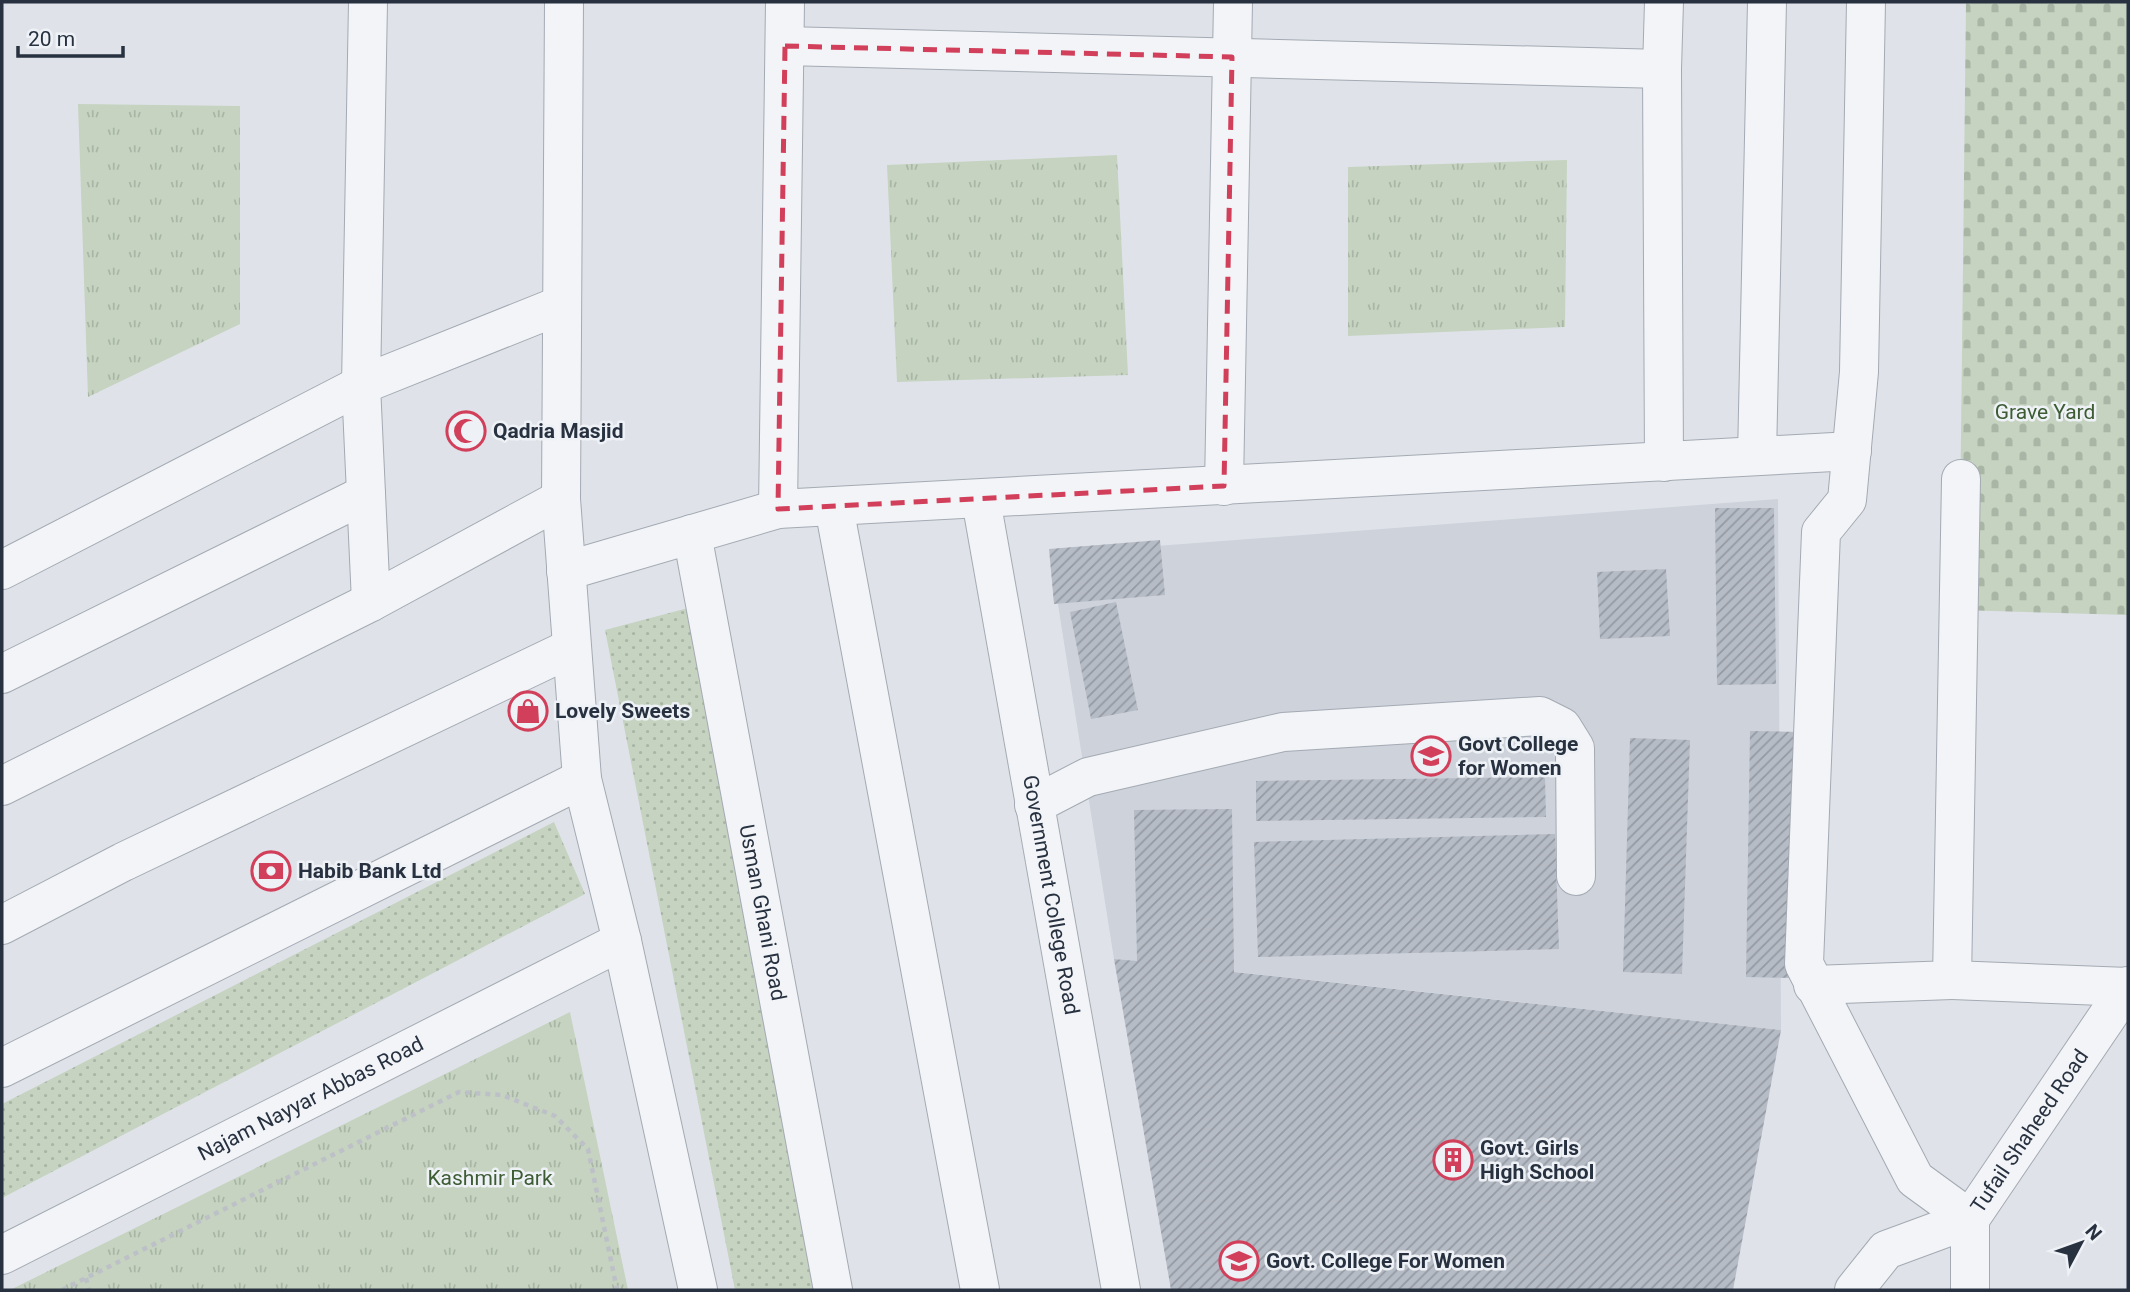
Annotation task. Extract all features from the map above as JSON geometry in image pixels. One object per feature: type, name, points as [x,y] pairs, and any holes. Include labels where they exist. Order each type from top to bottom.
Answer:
[{"type":"street","points":[[368,2],[361,385],[371,603]]},
{"type":"street","points":[[564,2],[561,499],[582,779],[622,941],[698,1290]]},
{"type":"street","points":[[778,509],[785,2]]},
{"type":"street","points":[[1224,486],[1233,2]]},
{"type":"street","points":[[1664,2],[1664,462]]},
{"type":"street","points":[[1757,456],[1767,2]]},
{"type":"street","points":[[1866,2],[1859,372],[1847,500],[1822,532],[1804,964],[1915,1179],[1970,1219]]},
{"type":"street","points":[[785,46],[1662,69]]},
{"type":"street","points":[[2,570],[361,385],[561,305]]},
{"type":"street","points":[[566,571],[778,509],[1852,451]]},
{"type":"street","points":[[1952,980],[1961,479]]},
{"type":"street","points":[[2,674],[366,494]]},
{"type":"street","points":[[2,786],[371,603],[561,499]]},
{"type":"street","name":"Government College Road","points":[[981,500],[1121,1290]]},
{"type":"street","points":[[834,508],[980,1290]]},
{"type":"street","name":"Usman Ghani Road","points":[[692,534],[833,1290]]},
{"type":"street","points":[[2,925],[123,862],[571,648]]},
{"type":"street","points":[[1034,805],[1088,778],[1283,732],[1540,716],[1562,727],[1575,748],[1576,876]]},
{"type":"street","points":[[2,1069],[582,779]]},
{"type":"street","name":"Najam Nayyar Abbas Road","points":[[2,1255],[622,941]]},
{"type":"street","points":[[1813,985],[1952,980],[2128,986]]},
{"type":"street","name":"Tufail Shaheed Road","points":[[1970,1290],[1970,1219],[2128,986]]},
{"type":"street","points":[[1854,1290],[1886,1251],[1970,1219]]},
{"type":"path","points":[[62,1290],[459,1092],[502,1095],[555,1116],[588,1149],[617,1290]]},
{"type":"path","points":[[86,1278],[89,1290]]},
{"type":"highlighted area","points":[[785,46],[1232,57],[1224,486],[778,509]]},
{"type":"shaded area","name":"Govt College for Women","points":[[1778,499],[1781,1030],[1114,959],[1050,554]]},
{"type":"green space","name":"Grave Yard","points":[[1966,2],[2128,2],[2128,615],[1959,610]]},
{"type":"green space","points":[[78,104],[240,106],[240,324],[88,397]]},
{"type":"green space","points":[[1117,155],[1128,375],[897,382],[887,165]]},
{"type":"green space","points":[[1567,160],[1565,327],[1348,336],[1348,167]]},
{"type":"green space","points":[[692,607],[819,1290],[735,1290],[605,630]]},
{"type":"green space","points":[[554,822],[585,894],[2,1198],[2,1104]]},
{"type":"green space","name":"Kashmir Park","points":[[570,1012],[628,1290],[10,1290]]},
{"type":"building","points":[[1715,508],[1774,508],[1776,684],[1717,685]]},
{"type":"building","points":[[1160,540],[1165,595],[1054,604],[1049,549]]},
{"type":"building","points":[[1666,569],[1670,636],[1600,639],[1597,572]]},
{"type":"building","points":[[1116,602],[1138,710],[1091,719],[1070,612]]},
{"type":"building","points":[[1750,731],[1799,732],[1795,978],[1746,977]]},
{"type":"building","points":[[1630,738],[1690,740],[1682,974],[1623,972]]},
{"type":"building","points":[[1545,777],[1546,817],[1256,821],[1256,781]]},
{"type":"building","name":"Govt. Girls High School","points":[[1232,809],[1234,972],[1781,1030],[1733,1290],[1171,1290],[1114,959],[1137,961],[1134,810]]},
{"type":"building","points":[[1555,834],[1559,949],[1258,957],[1254,842]]},
{"type":"place","name":"Qadria Masjid","points":[[466,431]]},
{"type":"place","name":"Lovely Sweets","points":[[528,711]]},
{"type":"place","name":"Govt College for Women","points":[[1431,756]]},
{"type":"place","name":"Habib Bank Ltd","points":[[271,871]]},
{"type":"place","name":"Govt. Girls High School","points":[[1453,1160]]},
{"type":"place","name":"Govt. College For Women","points":[[1239,1261]]}]
